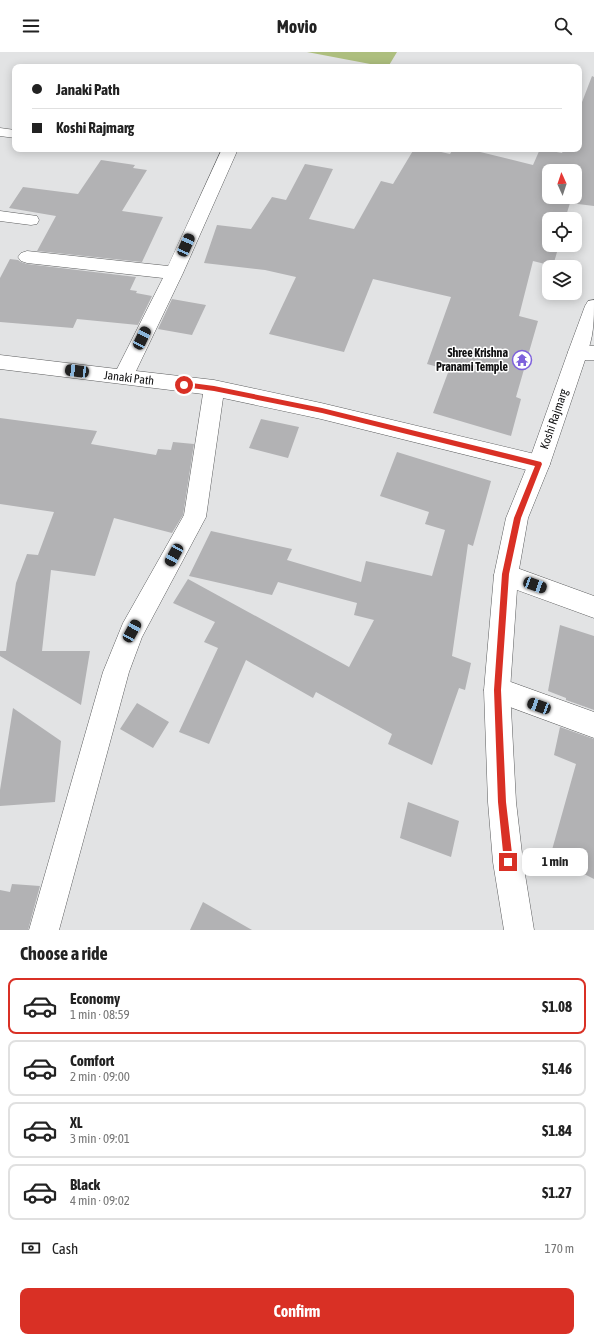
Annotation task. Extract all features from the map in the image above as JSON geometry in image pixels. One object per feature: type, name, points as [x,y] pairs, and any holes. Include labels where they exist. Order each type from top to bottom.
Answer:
[{"type":"street","points":[[0,132],[12,134]]},
{"type":"street","points":[[123,377],[174,273],[229,152]]},
{"type":"street","points":[[0,216],[31,220]]},
{"type":"street","points":[[27,257],[174,273]]},
{"type":"street","name":"Koshi Rajmarg","points":[[519,930],[508,862],[502,802],[497,690],[506,574],[517,518],[586,353],[594,306]]},
{"type":"street","name":"Janaki Path","points":[[0,362],[214,388],[322,411],[539,464]]},
{"type":"street","points":[[44,930],[116,672],[132,631],[195,517],[214,388]]},
{"type":"street","points":[[506,574],[594,607]]},
{"type":"street","points":[[497,690],[594,725]]},
{"type":"green space","points":[[307,52],[397,52],[390,64],[370,64]]},
{"type":"building","points":[[592,76],[594,77],[594,206],[578,204],[582,204],[582,164],[542,164],[542,204],[570,204],[567,212],[542,212],[542,252],[557,252],[555,260],[542,260],[542,263],[533,261],[519,316],[538,321],[516,397],[521,399],[511,436],[433,413],[449,370],[427,364],[451,297],[373,279],[344,352],[269,334],[296,277],[265,270],[204,263],[217,225],[251,229],[272,197],[286,200],[305,164],[333,169],[309,219],[354,229],[381,181],[393,184],[412,152],[441,152],[450,154],[451,152],[480,152],[533,165],[539,152],[582,152],[582,102]]},
{"type":"building","points":[[101,160],[135,165],[133,168],[147,170],[122,211],[163,217],[142,262],[37,251],[56,216],[9,208],[23,187],[78,194]]},
{"type":"building","points":[[10,259],[18,260],[27,264],[136,277],[130,290],[137,291],[136,293],[152,296],[138,325],[77,319],[73,328],[0,322],[0,278]]},
{"type":"building","points":[[172,299],[206,305],[192,335],[158,329]]},
{"type":"building","points":[[0,418],[97,431],[91,444],[156,455],[158,449],[171,450],[173,442],[194,444],[183,515],[172,533],[114,518],[95,576],[51,570],[42,651],[90,651],[81,705],[0,656],[0,651],[6,651],[16,583],[27,554],[38,555],[54,512],[0,504]]},
{"type":"building","points":[[261,419],[299,427],[288,458],[249,448]]},
{"type":"building","points":[[397,452],[491,481],[473,546],[468,544],[452,656],[471,663],[465,690],[459,688],[432,765],[388,744],[392,734],[316,692],[313,698],[246,660],[209,744],[179,732],[218,648],[204,642],[215,622],[173,603],[188,579],[349,667],[374,620],[354,615],[357,603],[278,582],[272,595],[189,576],[211,531],[292,549],[287,560],[361,582],[366,561],[432,576],[445,530],[425,524],[429,512],[380,496]]},
{"type":"building","points":[[560,625],[594,636],[594,710],[566,700],[566,698],[548,691]]},
{"type":"building","points":[[137,703],[169,722],[153,748],[120,729]]},
{"type":"building","points":[[13,708],[61,741],[55,802],[0,806],[0,790]]},
{"type":"building","points":[[560,727],[594,739],[594,879],[550,857],[576,764],[554,755]]},
{"type":"building","points":[[408,802],[459,821],[451,857],[400,838]]},
{"type":"building","points":[[12,884],[40,886],[28,930],[0,930],[0,890],[10,892]]},
{"type":"building","points":[[203,902],[252,930],[190,930]]},
{"type":"place","name":"Shree Krishna Pranami Temple","points":[[522,360]]},
{"type":"route","points":[[184,385],[214,388],[322,411],[539,464],[517,518],[506,574],[497,690],[502,802],[508,862]]}]
